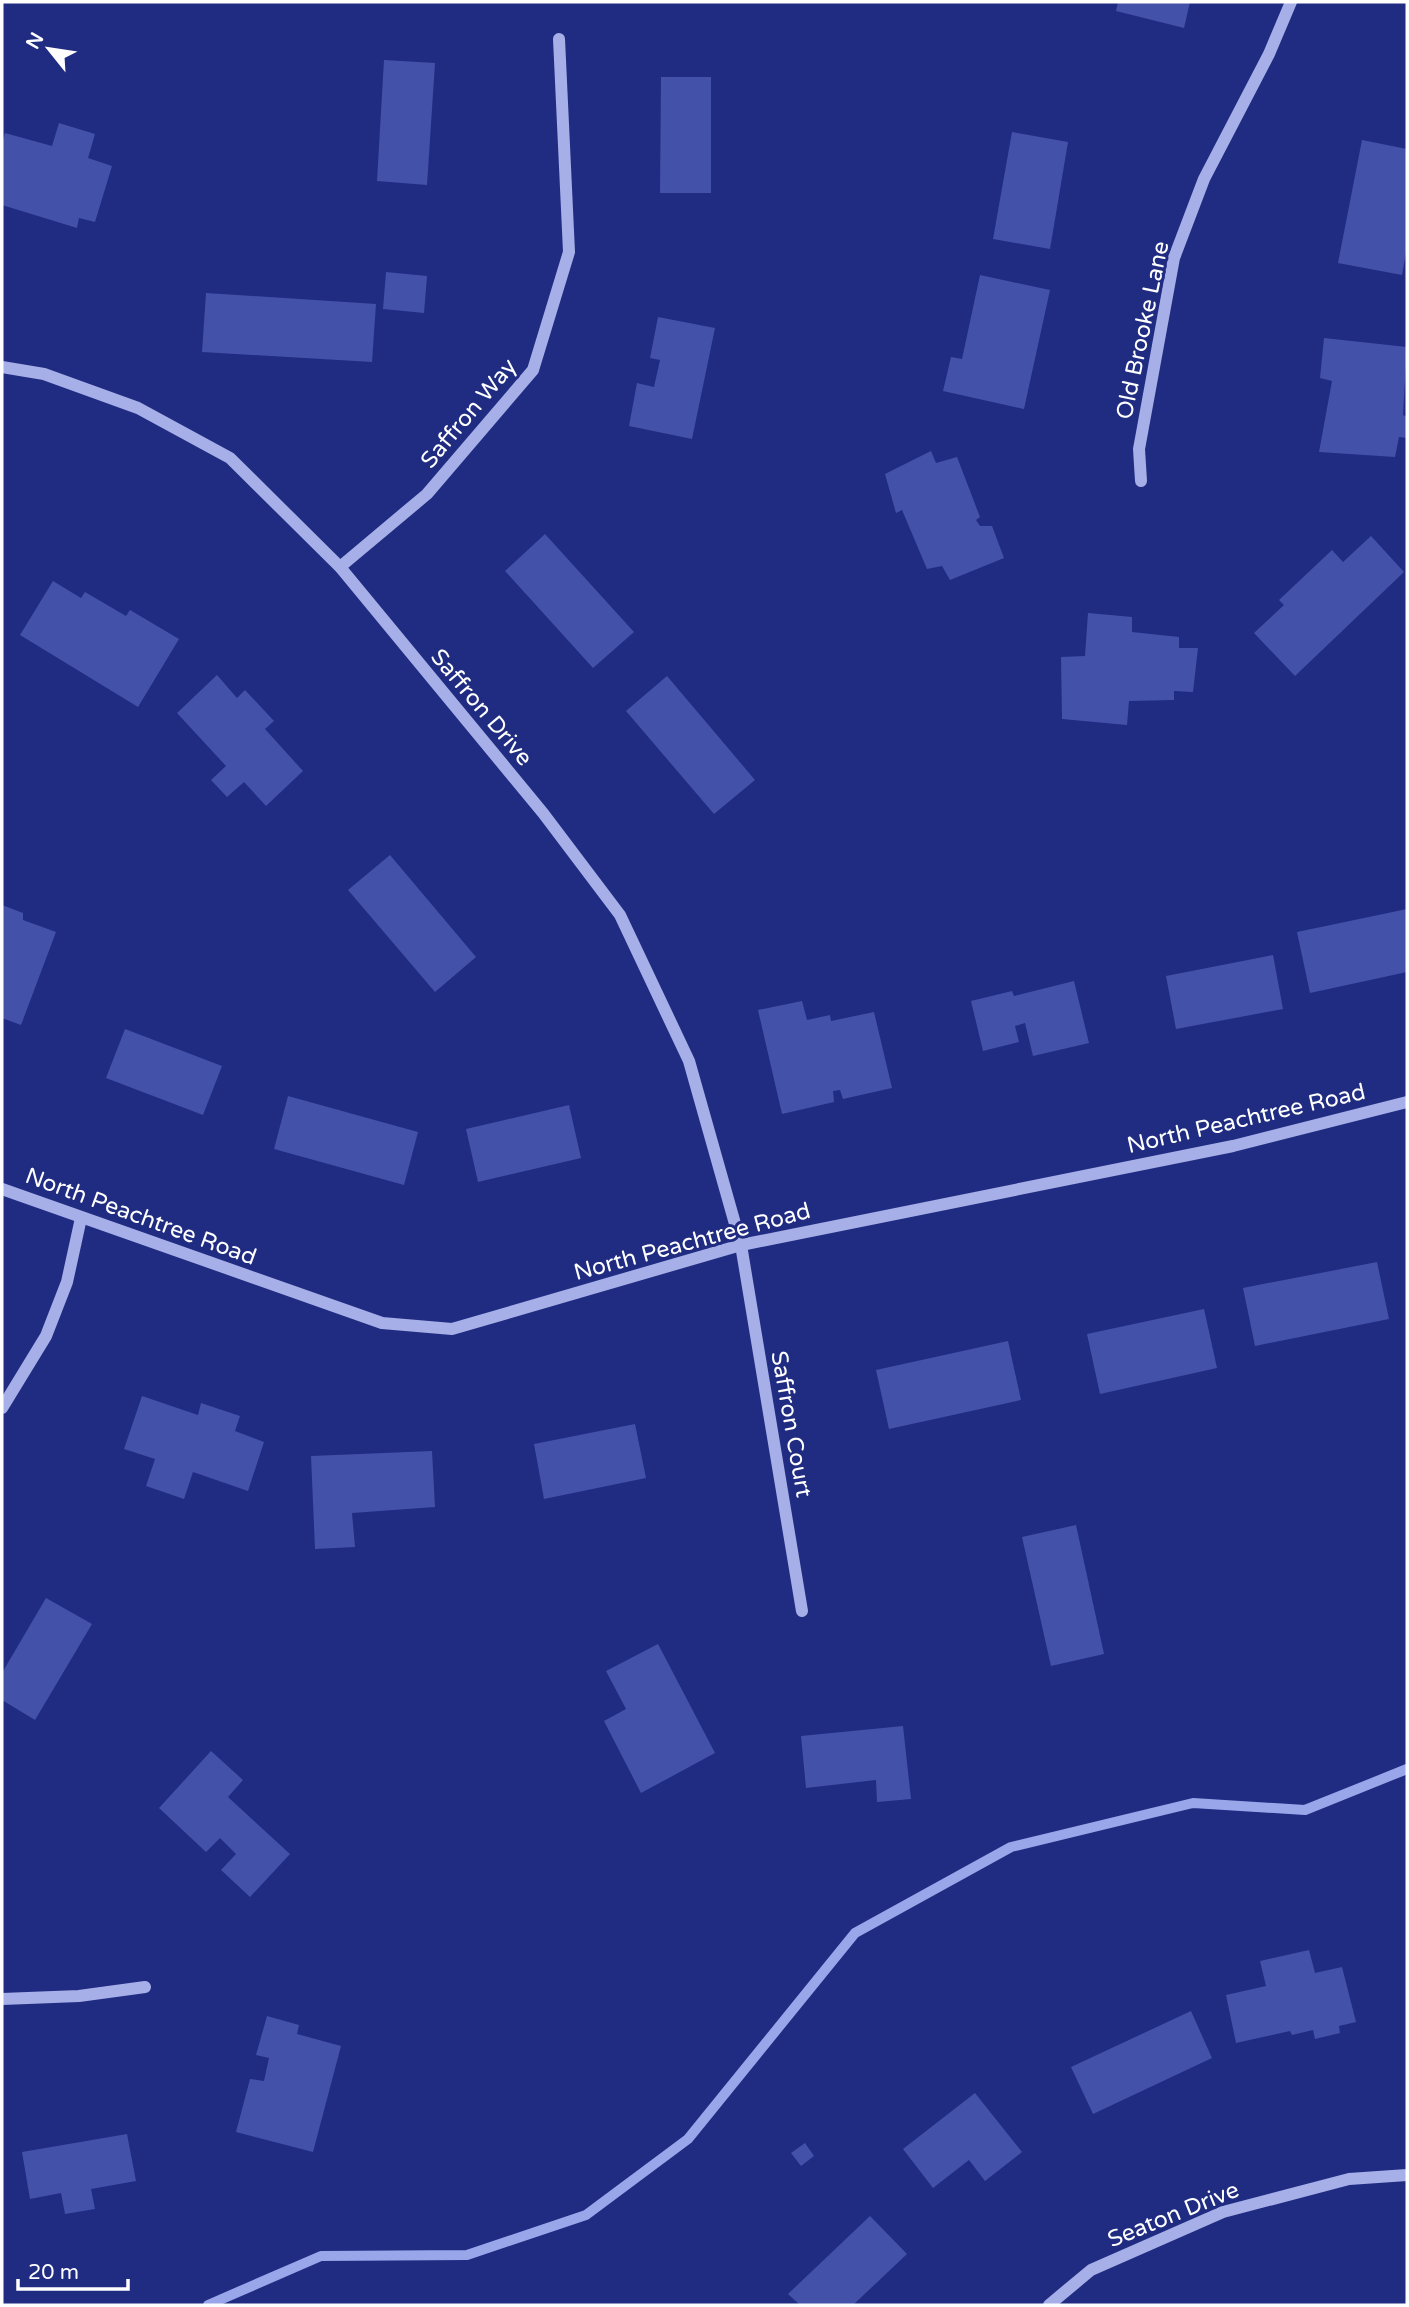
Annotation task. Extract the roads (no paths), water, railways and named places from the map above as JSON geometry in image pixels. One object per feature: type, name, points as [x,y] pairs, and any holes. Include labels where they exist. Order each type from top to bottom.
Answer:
[{"type":"street","name":"Old Brooke Lane","points":[[1141,481],[1139,449],[1174,258],[1204,179],[1269,54],[1291,2]]},
{"type":"street","name":"Saffron Way","points":[[340,567],[427,494],[533,370],[569,252],[559,39]]},
{"type":"street","name":"Saffron Drive","points":[[2,367],[44,374],[138,408],[230,458],[340,567],[543,813],[620,915],[689,1061],[741,1245]]},
{"type":"street","name":"North Peachtree Road","points":[[2,1188],[382,1323],[452,1329],[741,1245],[1233,1146],[1407,1102]]},
{"type":"street","points":[[2,1408],[46,1336],[67,1282],[82,1218]]},
{"type":"street","name":"Saffron Court","points":[[741,1245],[802,1611]]},
{"type":"street","points":[[2,1999],[79,1996],[145,1987]]},
{"type":"street","name":"Seaton Drive","points":[[1049,2305],[1091,2270],[1223,2212],[1349,2179],[1407,2175]]},
{"type":"waterway","points":[[208,2305],[321,2256],[467,2255],[586,2215],[688,2139],[855,1933],[1011,1847],[1193,1803],[1305,1810],[1407,1769]]}]
